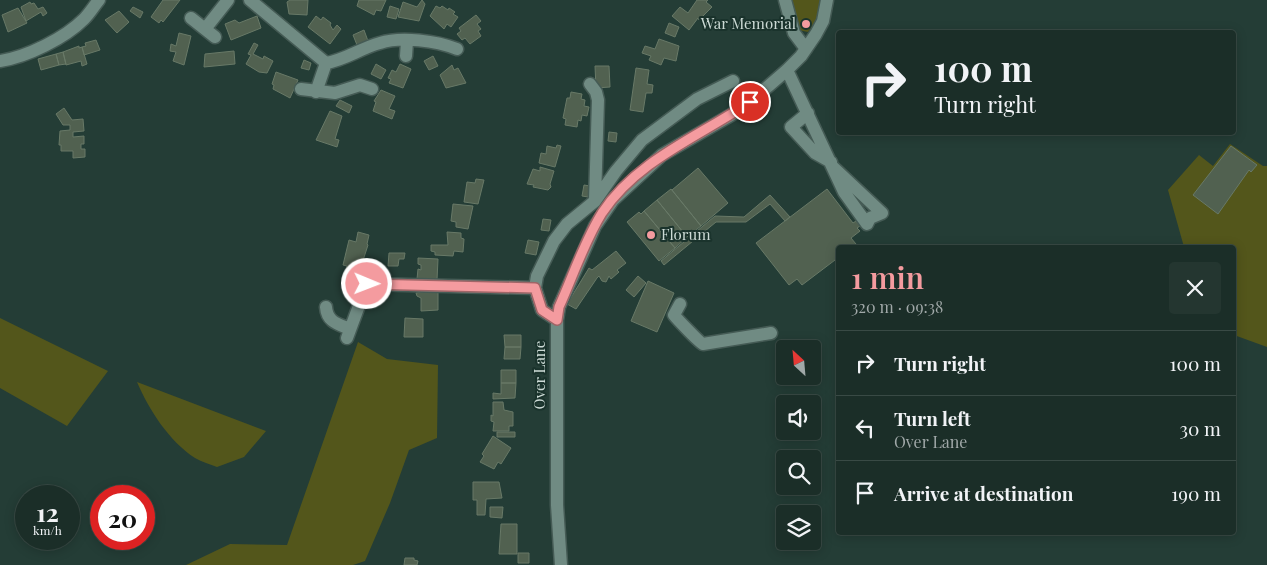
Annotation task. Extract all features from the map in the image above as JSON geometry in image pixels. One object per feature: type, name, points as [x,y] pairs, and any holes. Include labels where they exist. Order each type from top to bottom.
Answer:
[{"type":"street","points":[[0,61],[33,51],[59,36],[84,19],[99,0]]},
{"type":"street","points":[[205,29],[228,0]]},
{"type":"street","points":[[786,0],[794,33],[806,49]]},
{"type":"street","name":"Over Lane","points":[[561,565],[557,505],[557,320],[559,307],[603,213],[629,183],[662,155],[731,115],[750,102],[787,70],[806,49],[823,20],[827,0]]},
{"type":"street","points":[[258,3],[326,63],[337,62],[381,42],[440,42],[457,49]]},
{"type":"street","points":[[191,18],[216,37]]},
{"type":"street","points":[[406,56],[413,41]]},
{"type":"street","points":[[316,92],[326,63]]},
{"type":"street","points":[[787,70],[808,113],[832,165],[844,192],[867,224],[870,218],[882,213],[832,165],[815,153],[791,127],[808,113]]},
{"type":"street","points":[[557,320],[542,310],[535,288],[537,276],[554,241],[567,224],[595,201],[616,171],[642,140],[697,99],[733,81]]},
{"type":"street","points":[[590,84],[596,92],[598,100],[595,201],[603,213]]},
{"type":"street","points":[[301,89],[335,93],[360,86],[372,89]]},
{"type":"street","points":[[326,307],[327,316],[332,322],[349,334],[367,284],[535,288]]},
{"type":"street","points":[[680,304],[674,315],[703,344],[771,333]]},
{"type":"shaded area","points":[[787,0],[822,0],[818,17],[808,32],[798,30]]},
{"type":"shaded area","points":[[1230,144],[1263,166],[1267,166],[1267,347],[1236,336],[1236,245],[1183,245],[1168,190],[1199,155],[1213,166]]},
{"type":"shaded area","points":[[0,318],[108,371],[67,426],[0,388]]},
{"type":"shaded area","points":[[358,342],[387,359],[438,365],[437,438],[409,450],[390,503],[365,561],[353,565],[186,565],[230,544],[287,545]]},
{"type":"shaded area","points":[[137,382],[266,431],[244,457],[217,467],[203,462],[186,451],[168,434],[147,403]]},
{"type":"building","points":[[163,0],[180,0],[163,22],[161,20],[159,23],[151,17]]},
{"type":"building","points":[[290,0],[308,0],[307,15],[289,14],[287,2]]},
{"type":"building","points":[[359,0],[386,0],[381,11],[376,10],[374,15],[357,6]]},
{"type":"building","points":[[422,0],[425,4],[419,21],[398,17],[403,2],[417,7]]},
{"type":"building","points":[[697,0],[708,0],[706,2],[712,7],[699,20],[698,18],[689,30],[672,16],[680,7],[688,13]]},
{"type":"building","points":[[30,2],[31,4],[34,3],[38,9],[43,7],[47,13],[43,16],[41,12],[26,21],[21,7]]},
{"type":"building","points":[[390,6],[399,9],[396,19],[387,17]]},
{"type":"building","points":[[436,6],[440,8],[442,6],[448,10],[449,8],[455,12],[453,14],[458,17],[451,27],[447,24],[444,29],[430,16]]},
{"type":"building","points":[[133,7],[143,12],[140,18],[130,11]]},
{"type":"building","points":[[18,8],[27,23],[8,32],[2,15]]},
{"type":"building","points":[[119,11],[129,22],[117,33],[105,20]]},
{"type":"building","points":[[476,15],[481,21],[477,24],[481,29],[478,31],[481,36],[470,44],[465,38],[462,40],[457,34],[461,31],[459,28]]},
{"type":"building","points":[[257,16],[261,28],[231,40],[225,24],[235,20],[239,23]]},
{"type":"building","points":[[316,16],[321,20],[323,17],[331,23],[330,25],[333,30],[337,25],[341,29],[330,44],[308,27]]},
{"type":"building","points":[[669,23],[679,27],[675,37],[665,33]]},
{"type":"building","points":[[364,30],[368,41],[357,45],[353,35]]},
{"type":"building","points":[[179,33],[191,36],[184,65],[173,61],[176,52],[170,51],[171,44],[176,46]]},
{"type":"building","points":[[659,39],[679,46],[676,61],[664,58],[661,65],[649,60],[651,56],[642,53],[645,46],[655,49]]},
{"type":"building","points":[[96,40],[100,50],[84,55],[82,47],[86,46],[85,43]]},
{"type":"building","points":[[254,43],[258,45],[253,54],[263,59],[264,56],[273,61],[267,73],[259,72],[246,64],[251,55],[248,54]]},
{"type":"building","points":[[79,46],[79,48],[82,47],[87,64],[82,66],[81,61],[66,65],[63,52]]},
{"type":"building","points":[[234,51],[235,64],[204,67],[205,54]]},
{"type":"building","points":[[63,52],[66,64],[59,65],[56,54]]},
{"type":"building","points":[[56,54],[59,65],[41,70],[38,59]]},
{"type":"building","points":[[433,56],[438,66],[429,70],[424,61]]},
{"type":"building","points":[[304,60],[311,63],[309,70],[301,68]]},
{"type":"building","points":[[376,64],[386,70],[381,79],[371,74]]},
{"type":"building","points":[[400,64],[411,69],[403,88],[389,83],[391,79],[388,78],[392,70],[396,72]]},
{"type":"building","points":[[452,65],[454,70],[458,68],[466,83],[446,88],[440,75]]},
{"type":"building","points":[[595,66],[609,66],[610,87],[596,88]]},
{"type":"building","points":[[636,68],[649,70],[647,84],[653,85],[652,93],[646,93],[643,112],[630,110]]},
{"type":"building","points":[[276,72],[298,80],[290,98],[273,89],[274,85],[272,84]]},
{"type":"building","points":[[381,90],[395,96],[389,109],[395,111],[392,119],[373,111],[376,102],[374,101]]},
{"type":"building","points":[[571,92],[582,94],[581,99],[585,100],[584,106],[589,107],[587,116],[582,115],[581,121],[578,120],[577,127],[565,125],[566,119],[563,118],[567,98],[570,98]]},
{"type":"building","points":[[340,100],[352,106],[349,113],[336,106]]},
{"type":"building","points":[[64,108],[72,120],[83,119],[84,131],[73,132],[73,137],[84,136],[84,144],[81,144],[81,149],[85,149],[85,157],[73,158],[73,151],[61,151],[61,145],[59,145],[60,131],[70,130],[70,125],[63,125],[56,114]]},
{"type":"building","points":[[330,111],[342,116],[335,139],[339,140],[337,147],[316,140]]},
{"type":"building","points":[[609,132],[617,133],[616,142],[608,141]]},
{"type":"building","points":[[557,145],[561,146],[555,167],[539,163],[541,153],[546,154],[547,146],[556,148]]},
{"type":"building","points":[[1231,146],[1257,165],[1251,172],[1249,170],[1218,214],[1193,195]]},
{"type":"building","points":[[540,167],[554,171],[550,184],[551,187],[548,190],[527,184],[533,169],[540,171]]},
{"type":"building","points":[[698,168],[728,203],[701,226],[672,190]]},
{"type":"building","points":[[476,179],[484,180],[478,204],[464,202],[467,182],[475,183]]},
{"type":"building","points":[[584,185],[590,186],[588,197],[582,196]]},
{"type":"building","points":[[671,189],[701,226],[687,237],[657,200]]},
{"type":"building","points":[[827,189],[853,223],[856,221],[860,226],[857,228],[860,231],[851,238],[856,244],[836,245],[836,259],[802,285],[797,279],[789,285],[756,243]]},
{"type":"building","points":[[770,195],[790,217],[785,221],[770,204],[746,222],[716,222],[664,265],[661,261],[715,216],[744,217]]},
{"type":"building","points":[[657,200],[687,237],[675,248],[644,211]]},
{"type":"building","points":[[453,204],[473,206],[468,229],[456,227],[456,222],[451,221]]},
{"type":"building","name":"Florum","points":[[644,211],[675,248],[659,261],[627,222],[639,212],[641,214]]},
{"type":"building","points":[[543,219],[551,220],[549,231],[541,230]]},
{"type":"building","points":[[358,232],[369,235],[368,245],[357,279],[345,276],[347,266],[343,265],[349,240],[356,242]]},
{"type":"building","points":[[447,232],[461,233],[461,238],[464,239],[463,252],[454,251],[453,256],[435,255],[435,252],[431,251],[431,245],[448,245]]},
{"type":"building","points":[[528,240],[539,242],[536,255],[525,253]]},
{"type":"building","points":[[616,251],[626,263],[617,270],[619,272],[611,279],[609,276],[606,282],[602,281],[599,276],[576,309],[567,304],[589,268],[592,270]]},
{"type":"building","points":[[389,253],[405,253],[404,259],[399,259],[398,266],[388,266]]},
{"type":"building","points":[[418,258],[438,259],[437,280],[417,279],[418,269],[421,270]]},
{"type":"building","points":[[638,276],[646,283],[634,297],[626,290]]},
{"type":"building","points":[[648,281],[674,293],[657,332],[631,321]]},
{"type":"building","points":[[438,289],[438,310],[421,311],[421,298],[416,293]]},
{"type":"building","points":[[405,318],[423,319],[423,337],[404,337]]},
{"type":"building","points":[[504,335],[521,335],[521,347],[505,347]]},
{"type":"building","points":[[505,347],[521,347],[520,359],[504,359]]},
{"type":"building","points":[[501,370],[516,370],[516,383],[501,383]]},
{"type":"building","points":[[501,383],[516,383],[515,398],[493,399],[493,393],[501,394]]},
{"type":"building","points":[[493,402],[503,402],[504,410],[513,412],[513,426],[509,426],[509,431],[493,431],[494,422],[491,421],[491,415],[493,416]]},
{"type":"building","points":[[497,432],[515,432],[515,437],[497,437]]},
{"type":"building","points":[[493,436],[511,448],[501,464],[498,462],[494,469],[480,462],[484,456],[482,454]]},
{"type":"building","points":[[473,482],[499,482],[502,498],[486,499],[485,515],[477,515],[477,500],[473,500]]},
{"type":"building","points":[[490,507],[503,507],[502,518],[490,517]]},
{"type":"building","points":[[501,524],[517,524],[517,554],[499,554]]},
{"type":"building","points":[[518,553],[529,553],[529,563],[518,563]]},
{"type":"building","points":[[405,558],[414,558],[414,560],[418,561],[417,565],[404,565]]},
{"type":"place","name":"War Memorial","points":[[806,24]]},
{"type":"place","name":"Florum","points":[[651,235]]},
{"type":"route","points":[[367,284],[535,288],[542,310],[557,320],[559,307],[595,226],[613,200],[629,183],[662,155],[750,102]]}]
